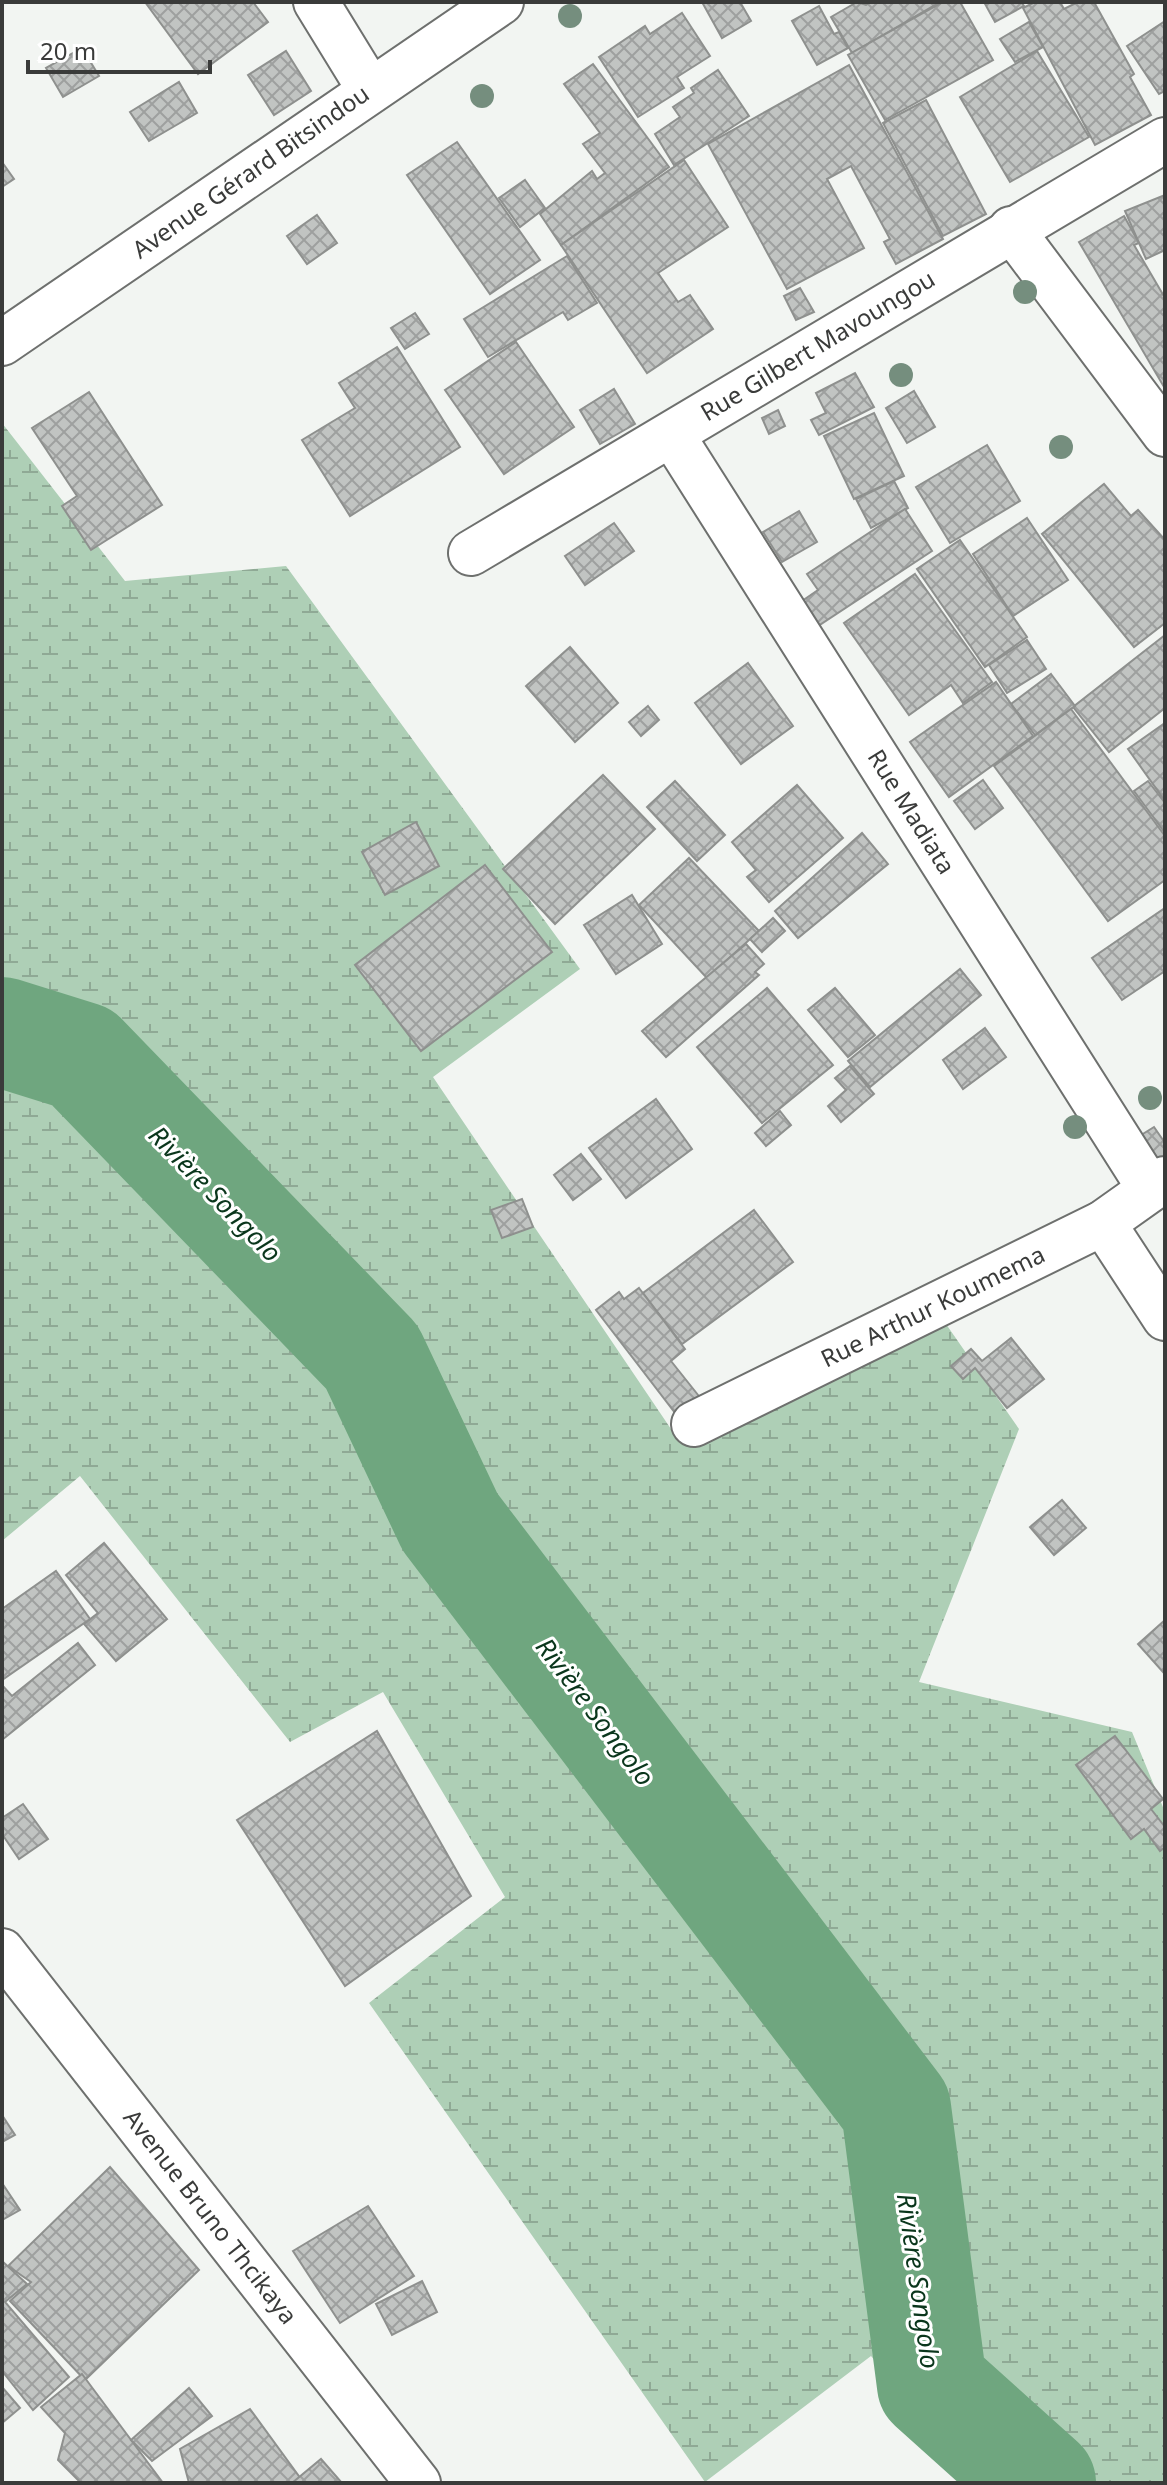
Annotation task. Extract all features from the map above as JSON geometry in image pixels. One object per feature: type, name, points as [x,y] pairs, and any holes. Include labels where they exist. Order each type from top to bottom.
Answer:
[{"type":"street","points":[[316,2],[370,90]]},
{"type":"street","name":"Avenue Gérard Bitsindou","points":[[2,343],[501,2]]},
{"type":"street","name":"Rue Gilbert Mavoungou","points":[[471,553],[1165,140]]},
{"type":"street","points":[[1011,229],[1165,434]]},
{"type":"street","name":"Rue Madiata","points":[[672,435],[1158,1184]]},
{"type":"street","name":"Rue Arthur Koumema","points":[[694,1424],[1103,1223],[1158,1184]]},
{"type":"street","points":[[1103,1223],[1165,1318]]},
{"type":"street","name":"Avenue Bruno Thcikaya","points":[[2,1951],[418,2483]]},
{"type":"green space","points":[[2,423],[125,581],[286,566],[580,969],[433,1077],[671,1429],[923,1291],[1019,1429],[919,1682],[1132,1732],[1165,1812],[1165,2483],[971,2483],[974,2479],[871,2356],[705,2482],[369,2003],[505,1897],[383,1692],[290,1742],[80,1476],[2,1541]]},
{"type":"building","points":[[145,2],[253,2],[268,22],[198,74]]},
{"type":"building","points":[[702,2],[740,2],[751,21],[722,38]]},
{"type":"building","points":[[857,2],[866,5],[871,2],[940,2],[852,53],[831,17]]},
{"type":"building","points":[[943,2],[960,2],[993,60],[885,120],[848,55]]},
{"type":"building","points":[[984,2],[1021,2],[1024,6],[995,22]]},
{"type":"building","points":[[1035,2],[1060,2],[1064,9],[1078,2],[1094,2],[1134,74],[1130,77],[1151,115],[1095,145],[1023,8]]},
{"type":"building","points":[[819,6],[834,34],[839,32],[848,48],[817,65],[792,21]]},
{"type":"building","points":[[682,13],[710,56],[677,77],[684,88],[638,117],[599,57],[645,26],[650,34]]},
{"type":"building","points":[[1165,21],[1165,91],[1159,94],[1127,46]]},
{"type":"building","points":[[1029,22],[1043,47],[1015,62],[1000,39]]},
{"type":"building","points":[[82,48],[99,76],[63,97],[46,68]]},
{"type":"building","points":[[286,51],[311,91],[274,115],[248,75]]},
{"type":"building","points":[[1037,51],[1089,137],[1010,182],[960,97]]},
{"type":"building","points":[[593,64],[669,167],[561,245],[540,214],[592,171],[597,179],[605,173],[583,144],[600,133],[564,84]]},
{"type":"building","points":[[849,65],[943,239],[896,264],[884,242],[890,239],[851,166],[827,179],[864,248],[787,289],[708,144]]},
{"type":"building","points":[[718,70],[749,116],[674,165],[655,134],[680,117],[673,107],[694,93],[691,88]]},
{"type":"building","points":[[179,82],[197,113],[149,141],[130,112]]},
{"type":"building","points":[[926,100],[986,214],[943,236],[883,123]]},
{"type":"building","points":[[457,142],[540,260],[490,294],[407,175]]},
{"type":"building","points":[[684,160],[728,227],[658,273],[678,302],[690,295],[713,329],[647,373],[561,245]]},
{"type":"building","points":[[2,162],[14,179],[2,187]]},
{"type":"building","points":[[525,180],[545,208],[520,227],[499,198]]},
{"type":"building","points":[[1165,195],[1165,250],[1146,259],[1125,211]]},
{"type":"building","points":[[317,215],[337,243],[307,264],[287,236]]},
{"type":"building","points":[[1124,216],[1139,243],[1134,245],[1165,298],[1164,387],[1079,242]]},
{"type":"building","points":[[567,256],[597,303],[568,320],[563,312],[488,357],[464,319]]},
{"type":"building","points":[[800,288],[814,312],[796,320],[784,296]]},
{"type":"building","points":[[415,313],[429,334],[405,349],[391,328]]},
{"type":"building","points":[[516,342],[574,427],[504,474],[445,390]]},
{"type":"building","points":[[397,347],[460,447],[350,516],[302,440],[355,408],[339,383]]},
{"type":"building","points":[[855,373],[874,407],[819,435],[811,420],[826,413],[816,393]]},
{"type":"building","points":[[614,389],[635,424],[600,444],[580,410]]},
{"type":"building","points":[[914,391],[935,427],[907,443],[886,408]]},
{"type":"building","points":[[89,392],[162,505],[91,550],[62,506],[77,496],[32,428]]},
{"type":"building","points":[[778,410],[785,426],[769,434],[762,418]]},
{"type":"building","points":[[874,413],[904,476],[854,499],[824,436]]},
{"type":"building","points":[[987,445],[1020,501],[950,543],[916,487]]},
{"type":"building","points":[[894,481],[908,508],[871,528],[856,499]]},
{"type":"building","points":[[1104,484],[1131,516],[1138,510],[1165,540],[1165,623],[1134,647],[1042,534]]},
{"type":"building","points":[[905,509],[932,551],[818,626],[802,601],[818,590],[807,574]]},
{"type":"building","points":[[799,511],[817,542],[782,562],[763,532]]},
{"type":"building","points":[[1027,518],[1068,580],[1013,616],[973,554]]},
{"type":"building","points":[[614,523],[634,551],[585,585],[565,556]]},
{"type":"building","points":[[960,540],[1027,637],[985,667],[917,569]]},
{"type":"building","points":[[915,574],[992,682],[963,703],[951,685],[909,715],[844,623]]},
{"type":"building","points":[[1165,635],[1165,708],[1109,752],[1073,707]]},
{"type":"building","points":[[1027,640],[1046,669],[1007,693],[989,665]]},
{"type":"building","points":[[570,647],[618,703],[575,742],[526,686]]},
{"type":"building","points":[[748,663],[793,726],[741,764],[695,703]]},
{"type":"building","points":[[1051,674],[1075,706],[1035,735],[1011,704]]},
{"type":"building","points":[[996,682],[1033,736],[949,797],[910,742]]},
{"type":"building","points":[[648,706],[659,720],[641,736],[629,722]]},
{"type":"building","points":[[1071,709],[1165,836],[1165,880],[1108,921],[994,766]]},
{"type":"building","points":[[1165,723],[1165,801],[1128,749]]},
{"type":"building","points":[[603,775],[655,829],[555,924],[503,869]]},
{"type":"building","points":[[983,780],[1003,808],[975,829],[954,801]]},
{"type":"building","points":[[675,781],[725,835],[697,861],[647,807]]},
{"type":"building","points":[[1148,781],[1165,803],[1165,833],[1134,791]]},
{"type":"building","points":[[797,785],[843,838],[769,902],[747,877],[756,870],[732,842]]},
{"type":"building","points":[[416,822],[439,866],[385,895],[362,852]]},
{"type":"building","points":[[862,833],[888,864],[798,938],[775,911]]},
{"type":"building","points":[[689,858],[759,931],[707,978],[639,905]]},
{"type":"building","points":[[485,865],[552,952],[421,1051],[355,965]]},
{"type":"building","points":[[632,895],[662,944],[616,974],[584,925]]},
{"type":"building","points":[[1165,908],[1165,971],[1122,1000],[1092,958]]},
{"type":"building","points":[[773,918],[785,931],[762,952],[750,939]]},
{"type":"building","points":[[746,944],[764,964],[755,972],[759,975],[666,1057],[642,1031]]},
{"type":"building","points":[[960,969],[981,995],[870,1087],[848,1061]]},
{"type":"building","points":[[767,988],[833,1065],[762,1123],[697,1047]]},
{"type":"building","points":[[835,988],[875,1035],[848,1057],[808,1010]]},
{"type":"building","points":[[985,1028],[1006,1057],[963,1089],[943,1060]]},
{"type":"building","points":[[850,1066],[874,1094],[841,1122],[828,1106],[846,1090],[835,1078]]},
{"type":"building","points":[[656,1099],[692,1149],[626,1198],[589,1148]]},
{"type":"building","points":[[780,1111],[791,1125],[766,1146],[755,1133]]},
{"type":"building","points":[[1154,1127],[1165,1143],[1165,1160],[1158,1165],[1138,1137]]},
{"type":"building","points":[[581,1154],[601,1179],[573,1200],[554,1175]]},
{"type":"building","points":[[522,1199],[533,1227],[502,1238],[491,1210]]},
{"type":"building","points":[[754,1210],[793,1262],[682,1344],[643,1293]]},
{"type":"building","points":[[639,1288],[685,1349],[671,1361],[702,1400],[679,1418],[596,1310],[619,1292],[624,1299]]},
{"type":"building","points":[[1011,1338],[1044,1379],[1007,1408],[975,1368],[963,1379],[951,1366],[971,1349],[982,1361]]},
{"type":"building","points":[[1062,1500],[1086,1528],[1054,1555],[1030,1527]]},
{"type":"building","points":[[104,1543],[167,1619],[116,1661],[84,1624],[98,1613],[66,1575]]},
{"type":"building","points":[[56,1571],[90,1619],[2,1680],[2,1609]]},
{"type":"building","points":[[1165,1620],[1165,1670],[1163,1672],[1138,1644]]},
{"type":"building","points":[[78,1643],[95,1665],[2,1740],[2,1685],[12,1696]]},
{"type":"building","points":[[377,1731],[471,1896],[345,1986],[237,1820]]},
{"type":"building","points":[[1115,1736],[1163,1799],[1151,1809],[1165,1827],[1165,1847],[1160,1851],[1144,1829],[1131,1839],[1076,1765]]},
{"type":"building","points":[[23,1804],[48,1839],[19,1859],[2,1834],[2,1818]]},
{"type":"building","points":[[2,2115],[15,2135],[2,2142]]},
{"type":"building","points":[[110,2167],[199,2270],[85,2380],[10,2301],[31,2282],[8,2266]]},
{"type":"building","points":[[2,2183],[20,2210],[2,2220]]},
{"type":"building","points":[[368,2206],[414,2276],[340,2323],[293,2251]]},
{"type":"building","points":[[2,2261],[27,2284],[5,2302],[69,2377],[33,2410],[2,2371]]},
{"type":"building","points":[[422,2281],[437,2312],[392,2335],[376,2304]]},
{"type":"building","points":[[82,2374],[163,2483],[81,2483],[58,2460],[65,2433],[41,2407]]},
{"type":"building","points":[[2,2387],[20,2408],[2,2423]]},
{"type":"building","points":[[189,2388],[212,2416],[152,2461],[131,2440]]},
{"type":"building","points":[[250,2409],[301,2479],[295,2483],[189,2483],[180,2449]]},
{"type":"building","points":[[321,2459],[342,2483],[292,2483]]},
{"type":"waterway","name":"Rivière Songolo","points":[[2,1032],[82,1057],[372,1357],[450,1522],[896,2108],[932,2385],[1041,2483]]}]
